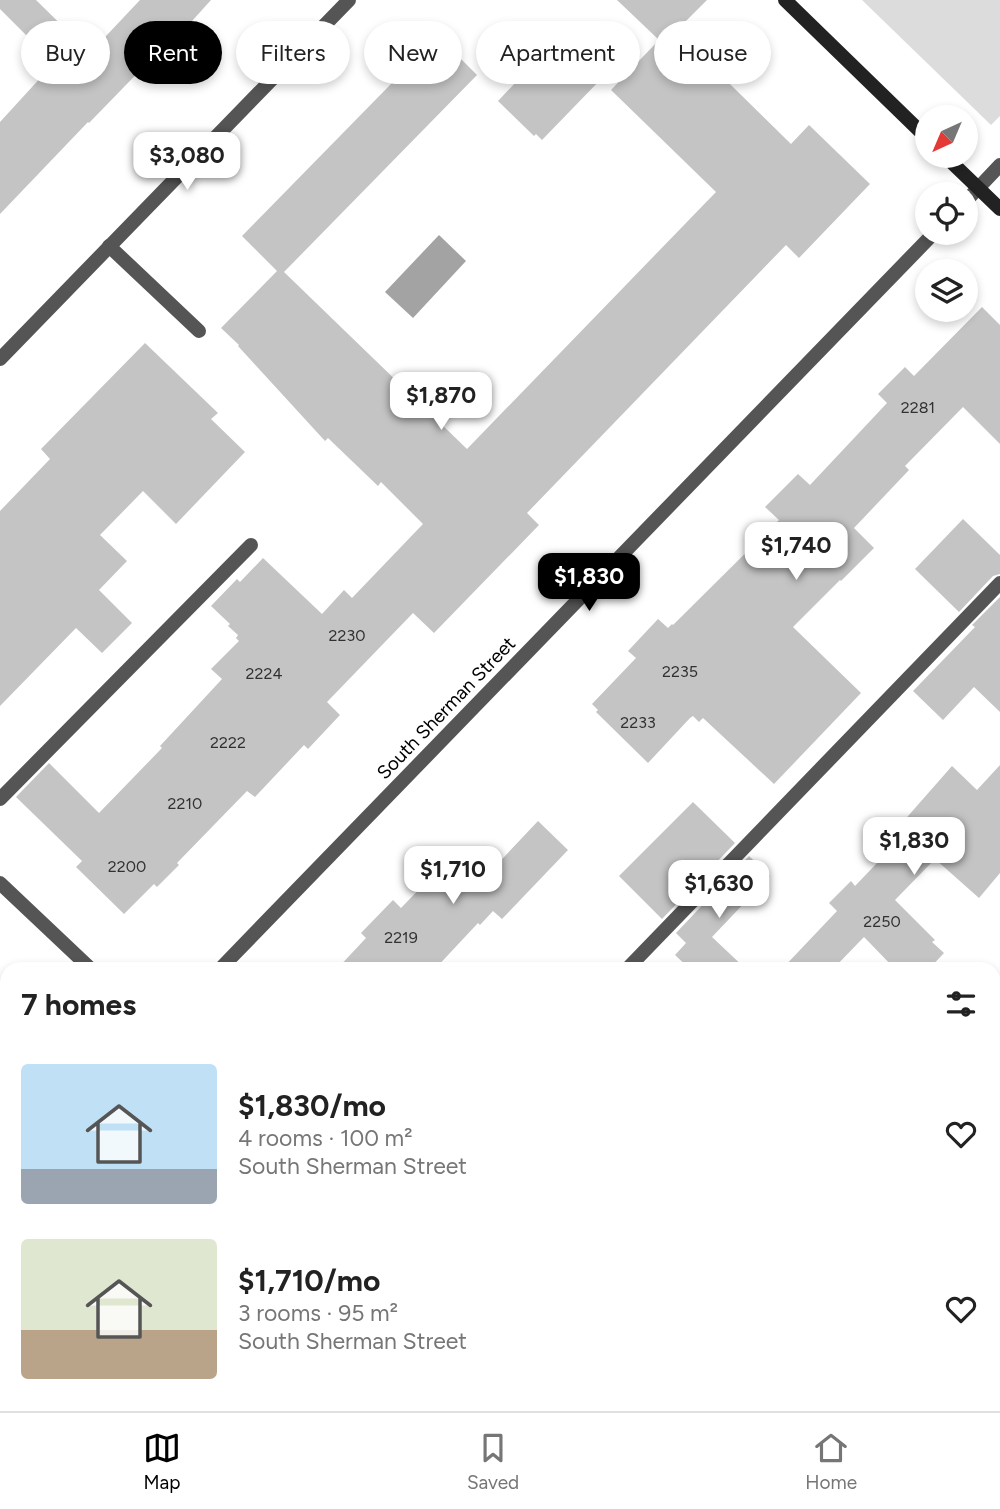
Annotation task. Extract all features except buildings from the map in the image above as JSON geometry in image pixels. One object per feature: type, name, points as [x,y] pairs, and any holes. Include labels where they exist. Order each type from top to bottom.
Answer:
[{"type":"street","points":[[0,359],[349,0]]},
{"type":"street","points":[[785,0],[915,126]]},
{"type":"street","points":[[979,188],[1000,165]]},
{"type":"street","points":[[958,168],[1000,209]]},
{"type":"street","name":"South Sherman Street","points":[[227,962],[922,245]]},
{"type":"street","points":[[109,246],[199,331]]},
{"type":"street","points":[[0,799],[251,545]]},
{"type":"street","points":[[634,962],[1000,583]]},
{"type":"street","points":[[0,883],[84,962]]},
{"type":"shaded area","points":[[862,0],[1000,0],[1000,116],[991,125],[978,112],[978,105],[970,105]]},
{"type":"shaded area","points":[[439,235],[466,261],[413,318],[385,292]]}]
